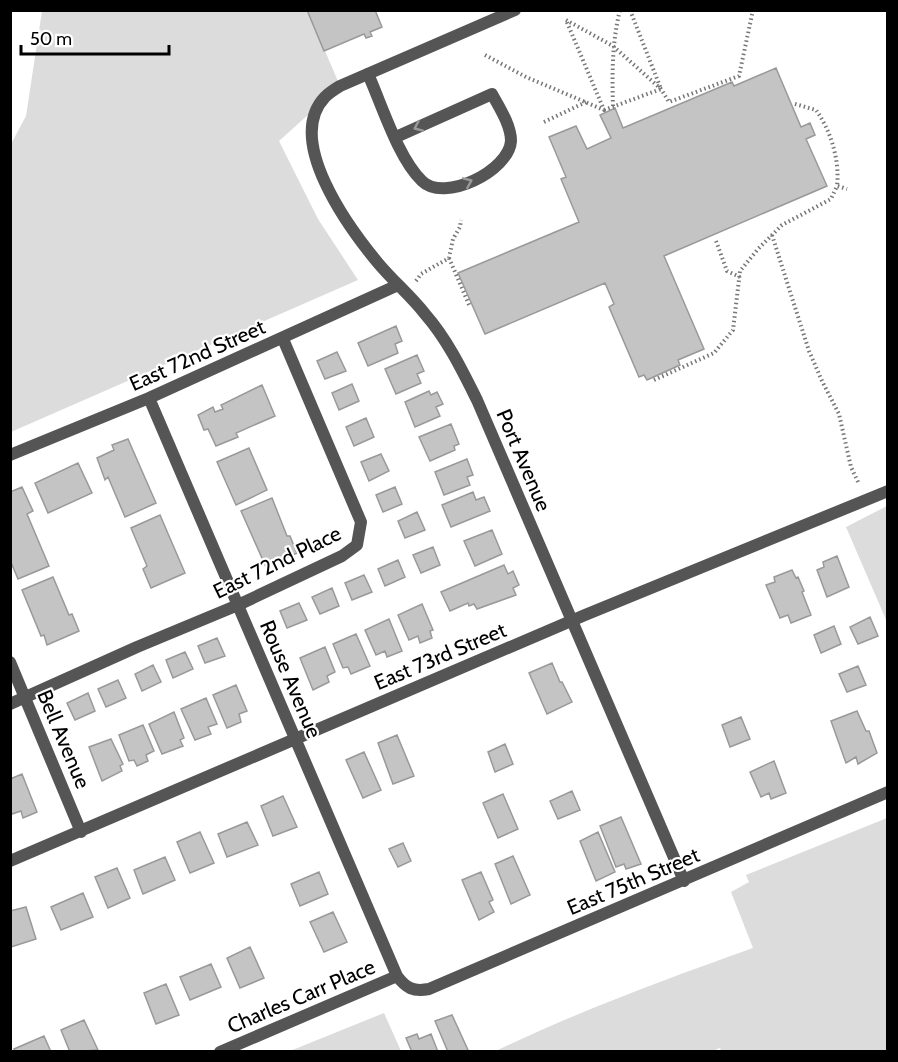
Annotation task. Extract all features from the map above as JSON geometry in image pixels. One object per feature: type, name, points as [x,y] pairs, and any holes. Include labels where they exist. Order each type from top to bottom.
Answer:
[{"type":"street","points":[[396,137],[492,94],[506,121],[511,141],[498,166],[462,185],[445,190],[423,183],[406,159],[396,137],[368,74],[516,10]]},
{"type":"street","name":"Port Avenue","points":[[368,74],[340,86],[325,97],[316,113],[311,131],[315,154],[336,201],[360,240],[426,315],[454,355],[477,400],[684,881]]},
{"type":"street","name":"East 72nd Street","points":[[10,455],[149,398],[398,285]]},
{"type":"street","name":"East 72nd Place","points":[[10,705],[137,647],[238,605],[342,555],[357,544],[361,522],[283,339]]},
{"type":"street","name":"Rouse Avenue","points":[[149,398],[397,976]]},
{"type":"street","name":"East 73rd Street","points":[[10,861],[571,621],[885,490],[888,491]]},
{"type":"street","name":"Bell Avenue","points":[[10,662],[81,832]]},
{"type":"street","name":"East 75th Street","points":[[397,976],[410,989],[417,991],[429,989],[888,792]]},
{"type":"street","name":"Charles Carr Place","points":[[220,1052],[397,976]]},
{"type":"path","points":[[613,106],[614,32],[620,10]]},
{"type":"path","points":[[630,10],[661,89],[669,102],[739,76],[753,10]]},
{"type":"path","points":[[604,110],[566,20],[614,46],[661,89]]},
{"type":"path","points":[[485,55],[526,77],[604,110],[661,89]]},
{"type":"path","points":[[544,122],[586,102]]},
{"type":"path","points":[[654,380],[714,353],[733,330],[740,271],[782,225],[831,199],[837,186],[838,172],[826,124],[816,110],[795,104]]},
{"type":"path","points":[[837,186],[846,189]]},
{"type":"path","points":[[461,220],[453,239],[449,258],[470,307]]},
{"type":"path","points":[[772,235],[808,351],[839,414],[858,482]]},
{"type":"path","points":[[716,241],[727,271],[740,277]]},
{"type":"path","points":[[416,281],[421,274],[449,258]]},
{"type":"shaded area","points":[[42,11],[308,11],[340,86],[279,141],[318,219],[358,280],[11,432],[11,144],[26,116]]},
{"type":"shaded area","points":[[887,506],[887,622],[846,527]]},
{"type":"shaded area","points":[[887,818],[887,1051],[722,1052],[720,1048],[710,1052],[496,1051],[591,1009],[753,948],[731,892],[749,882],[746,875]]},
{"type":"shaded area","points":[[384,1013],[401,1051],[290,1051]]},
{"type":"building","points":[[307,10],[375,10],[382,27],[370,32],[372,36],[366,38],[364,34],[324,51]]},
{"type":"building","points":[[776,68],[801,127],[810,123],[815,135],[806,139],[827,186],[664,256],[704,349],[678,360],[680,365],[647,380],[644,375],[639,377],[609,307],[614,304],[605,283],[485,334],[458,273],[579,222],[561,179],[566,177],[549,137],[576,126],[587,149],[611,138],[600,115],[615,108],[623,128],[732,82],[734,86]]},
{"type":"building","points":[[396,326],[402,341],[395,344],[398,353],[368,366],[358,343]]},
{"type":"building","points":[[337,352],[346,371],[325,379],[317,361]]},
{"type":"building","points":[[417,355],[424,371],[417,374],[421,383],[396,394],[385,369]]},
{"type":"building","points":[[352,384],[359,401],[339,410],[332,393]]},
{"type":"building","points":[[262,385],[275,416],[236,433],[238,437],[216,446],[208,429],[204,430],[198,415],[213,407],[215,412],[223,409],[221,405]]},
{"type":"building","points":[[429,391],[431,395],[437,392],[443,404],[436,407],[440,416],[415,427],[405,402]]},
{"type":"building","points":[[366,418],[374,437],[354,446],[346,427]]},
{"type":"building","points":[[451,424],[459,444],[454,446],[455,450],[430,461],[419,437]]},
{"type":"building","points":[[128,439],[156,503],[125,517],[108,477],[105,480],[97,458],[114,450],[112,445]]},
{"type":"building","points":[[249,448],[267,490],[236,505],[217,462]]},
{"type":"building","points":[[381,454],[389,471],[369,481],[361,462]]},
{"type":"building","points":[[467,459],[473,475],[467,477],[470,485],[444,495],[435,472]]},
{"type":"building","points":[[78,463],[92,493],[48,513],[35,483]]},
{"type":"building","points":[[22,487],[33,511],[27,514],[49,566],[18,579],[10,560],[10,492]]},
{"type":"building","points":[[395,487],[402,504],[383,512],[376,495]]},
{"type":"building","points":[[473,492],[476,500],[484,497],[490,511],[451,527],[442,505]]},
{"type":"building","points":[[272,498],[287,536],[290,536],[297,553],[266,567],[241,511]]},
{"type":"building","points":[[417,512],[425,530],[405,538],[398,521]]},
{"type":"building","points":[[160,515],[185,573],[151,588],[143,569],[147,566],[131,528]]},
{"type":"building","points":[[492,530],[502,554],[475,566],[464,541]]},
{"type":"building","points":[[433,547],[440,565],[421,573],[413,555]]},
{"type":"building","points":[[837,556],[849,587],[827,597],[817,570],[824,567],[823,562]]},
{"type":"building","points":[[398,560],[405,577],[385,586],[378,569]]},
{"type":"building","points":[[504,565],[508,574],[513,571],[519,585],[513,588],[516,595],[477,609],[474,604],[469,606],[468,603],[450,611],[441,592]]},
{"type":"building","points":[[792,570],[804,591],[802,592],[811,615],[791,623],[788,615],[780,618],[766,585],[775,582],[774,577]]},
{"type":"building","points":[[364,575],[372,592],[352,600],[345,583]]},
{"type":"building","points":[[53,577],[69,615],[72,614],[79,631],[47,645],[22,590]]},
{"type":"building","points":[[332,588],[339,606],[320,614],[312,597]]},
{"type":"building","points":[[299,603],[307,620],[287,628],[280,611]]},
{"type":"building","points":[[422,604],[433,630],[430,631],[432,638],[420,643],[418,636],[409,640],[398,615]]},
{"type":"building","points":[[870,617],[878,636],[858,644],[850,627]]},
{"type":"building","points":[[389,619],[402,651],[387,657],[385,651],[376,655],[365,630]]},
{"type":"building","points":[[834,626],[841,644],[821,653],[814,635]]},
{"type":"building","points":[[356,634],[370,666],[351,674],[348,667],[343,668],[333,644]]},
{"type":"building","points":[[217,638],[225,656],[205,663],[198,646]]},
{"type":"building","points":[[325,647],[335,672],[327,676],[329,682],[313,690],[300,658]]},
{"type":"building","points":[[185,652],[193,669],[173,678],[166,660]]},
{"type":"building","points":[[552,663],[572,702],[547,714],[529,673]]},
{"type":"building","points":[[153,665],[161,682],[142,691],[135,674]]},
{"type":"building","points":[[858,666],[866,685],[847,692],[839,674]]},
{"type":"building","points":[[118,680],[126,698],[106,707],[98,689]]},
{"type":"building","points":[[236,685],[247,711],[239,714],[241,722],[227,728],[213,695]]},
{"type":"building","points":[[88,693],[95,711],[75,720],[67,703]]},
{"type":"building","points":[[206,698],[217,724],[208,727],[211,734],[195,740],[181,709]]},
{"type":"building","points":[[857,711],[866,731],[869,731],[877,753],[858,764],[856,757],[846,763],[831,721]]},
{"type":"building","points":[[174,712],[184,738],[180,740],[183,746],[162,754],[149,724]]},
{"type":"building","points":[[741,717],[750,739],[730,747],[722,725]]},
{"type":"building","points":[[143,725],[154,751],[146,755],[148,761],[137,766],[134,760],[129,761],[119,735]]},
{"type":"building","points":[[397,735],[414,776],[393,784],[378,743]]},
{"type":"building","points":[[111,739],[123,764],[120,766],[122,771],[102,781],[89,747]]},
{"type":"building","points":[[505,744],[513,764],[495,772],[488,752]]},
{"type":"building","points":[[364,752],[381,790],[363,798],[346,760]]},
{"type":"building","points":[[774,761],[786,793],[771,799],[769,793],[761,797],[750,772]]},
{"type":"building","points":[[22,774],[37,812],[23,818],[21,811],[12,814],[10,811],[10,779]]},
{"type":"building","points":[[572,791],[580,810],[558,819],[550,801]]},
{"type":"building","points":[[503,794],[518,829],[498,838],[483,803]]},
{"type":"building","points":[[283,796],[297,827],[273,836],[261,806]]},
{"type":"building","points":[[621,817],[641,864],[626,869],[624,864],[616,867],[600,826]]},
{"type":"building","points":[[247,822],[258,845],[227,857],[218,834]]},
{"type":"building","points":[[200,832],[214,863],[190,873],[177,842]]},
{"type":"building","points":[[598,832],[615,872],[596,881],[580,841]]},
{"type":"building","points":[[403,843],[411,861],[398,867],[389,849]]},
{"type":"building","points":[[513,856],[530,895],[511,904],[495,864]]},
{"type":"building","points":[[165,857],[175,880],[143,894],[134,870]]},
{"type":"building","points":[[117,868],[130,898],[108,908],[95,877]]},
{"type":"building","points":[[319,872],[328,894],[300,906],[291,884]]},
{"type":"building","points":[[481,872],[493,900],[489,902],[494,912],[479,920],[462,880]]},
{"type":"building","points":[[83,893],[93,917],[61,930],[51,907]]},
{"type":"building","points":[[26,907],[36,939],[11,947],[10,911]]},
{"type":"building","points":[[333,912],[347,942],[324,952],[310,922]]},
{"type":"building","points":[[250,947],[264,978],[240,988],[227,958]]},
{"type":"building","points":[[211,964],[221,987],[190,1000],[180,977]]},
{"type":"building","points":[[166,984],[179,1015],[156,1024],[144,993]]},
{"type":"building","points":[[452,1015],[468,1050],[465,1052],[448,1052],[435,1021]]},
{"type":"building","points":[[84,1020],[98,1050],[70,1052],[61,1030]]},
{"type":"building","points":[[417,1034],[419,1039],[431,1034],[438,1052],[412,1052],[406,1038]]},
{"type":"building","points":[[44,1036],[51,1052],[15,1052],[14,1049]]}]
